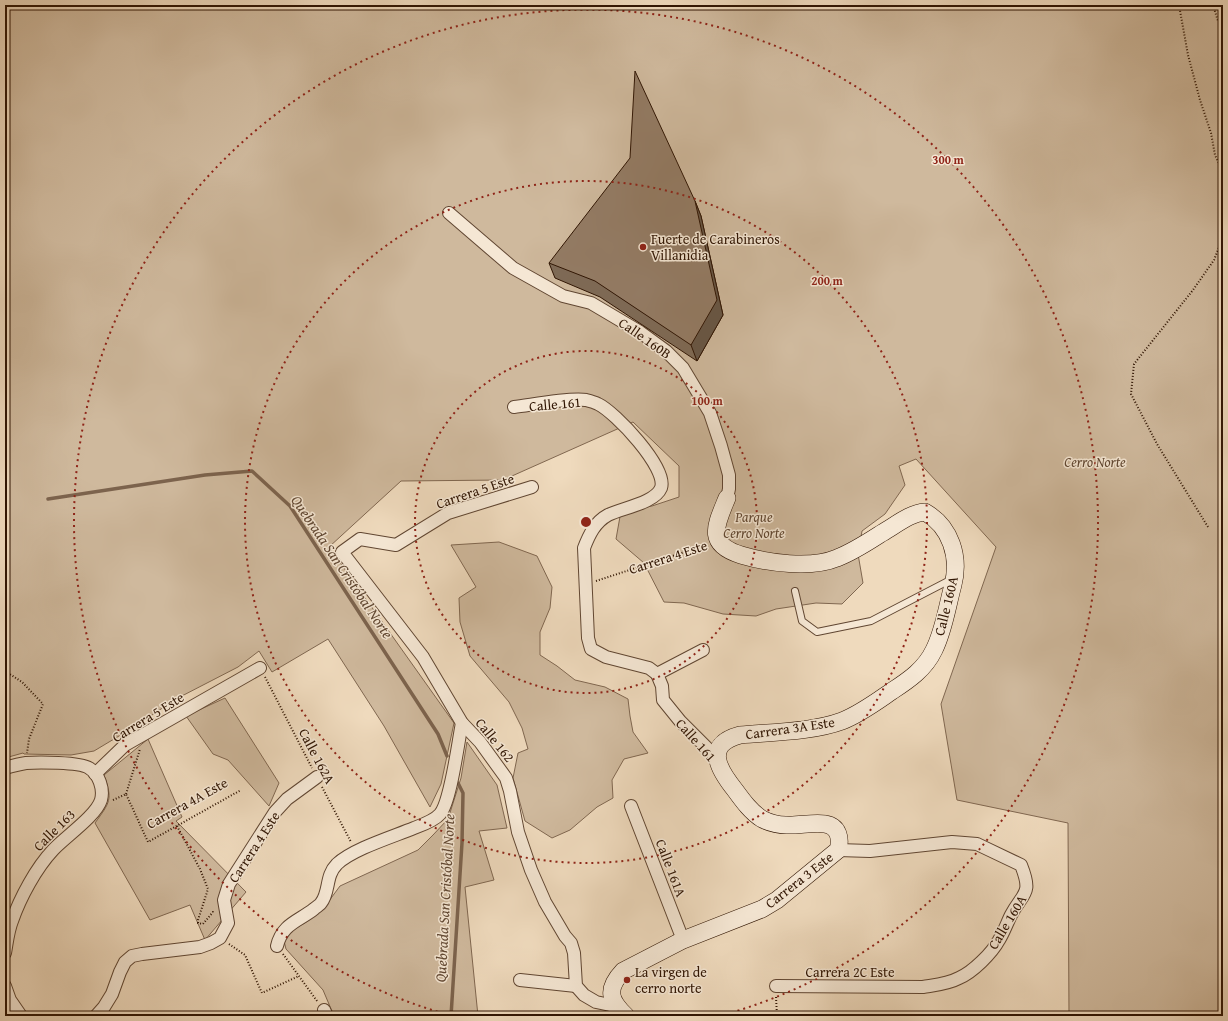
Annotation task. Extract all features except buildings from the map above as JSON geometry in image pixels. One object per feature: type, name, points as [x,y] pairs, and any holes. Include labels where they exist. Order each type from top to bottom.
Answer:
[{"type":"street","name":"Calle 160B","points":[[449,213],[513,268],[563,296],[591,303],[604,310],[640,332],[666,351],[683,368],[710,413],[729,475],[727,498],[716,525],[718,541]]},
{"type":"street","name":"Calle 161","points":[[514,407],[564,400],[584,400],[598,404],[617,418],[647,452],[660,472],[662,481],[661,488],[653,498],[608,515],[597,523],[589,535],[584,548],[585,584]]},
{"type":"street","name":"Carrera 5 Este","points":[[342,552],[360,539],[396,545],[448,513],[532,487]]},
{"type":"street","name":"Carrera 4 Este","points":[[718,541],[730,551],[754,558],[775,562],[808,564],[825,562],[849,553],[912,515],[925,512]]},
{"type":"street","name":"Calle 160A","points":[[912,678],[923,668],[934,651],[940,636],[955,577],[956,561],[952,545],[945,530],[938,520],[925,512]]},
{"type":"street","name":"Calle 162","points":[[342,552],[423,657],[462,723],[480,742],[506,778],[518,832],[531,870],[545,902],[565,936],[571,943],[574,953],[576,986]]},
{"type":"street","points":[[585,584],[588,638],[591,649],[606,657],[649,668],[658,674],[703,650]]},
{"type":"street","name":"Carrera 5 Este","points":[[95,774],[125,745],[260,668]]},
{"type":"street","name":"Calle 161","points":[[658,674],[662,686],[663,700],[676,717],[717,758],[725,778],[751,810],[761,818],[772,823],[785,825],[826,824],[838,832],[840,843],[838,850]]},
{"type":"street","name":"Carrera 3A Este","points":[[717,758],[719,749],[723,743],[730,738],[740,735],[819,726],[842,721],[857,714],[912,678]]},
{"type":"street","points":[[277,946],[279,938],[289,924],[302,918],[321,903],[326,894],[328,879],[336,865],[356,852],[427,823],[440,814],[448,792],[462,723]]},
{"type":"street","points":[[5,768],[27,763],[79,765],[89,768],[100,781],[102,791],[101,800],[98,806]]},
{"type":"street","name":"Carrera 4 Este","points":[[220,938],[228,924],[224,900],[229,884],[275,812],[287,799],[317,777]]},
{"type":"street","name":"Calle 163","points":[[5,953],[12,921],[23,896],[43,863],[53,850],[98,806]]},
{"type":"street","name":"Calle 161A","points":[[631,806],[683,940]]},
{"type":"street","name":"Carrera 3 Este","points":[[618,1013],[612,997],[612,988],[616,978],[623,971],[683,940],[762,909],[777,900],[838,850],[870,850],[958,842],[977,844],[1021,865]]},
{"type":"street","name":"Calle 160A","points":[[923,987],[943,984],[960,978],[982,961],[999,942],[1012,913],[1026,894],[1027,879],[1021,865]]},
{"type":"street","points":[[96,1016],[112,994],[125,962],[132,956],[200,947],[220,938]]},
{"type":"street","points":[[520,980],[576,986],[584,995],[618,1013]]},
{"type":"street","name":"Carrera 2C Este","points":[[776,986],[923,987]]},
{"type":"street","points":[[5,987],[10,1000],[21,1016]]},
{"type":"lane","points":[[795,591],[802,621],[818,632],[871,621],[955,577]]},
{"type":"path","points":[[1179,5],[1192,70],[1211,133],[1215,155],[1223,172]]},
{"type":"path","points":[[1213,5],[1218,21],[1223,26]]},
{"type":"path","points":[[1208,527],[1157,444],[1131,394],[1134,364],[1214,260],[1223,237]]},
{"type":"path","name":"Carrera 4 Este","points":[[585,584],[718,541]]},
{"type":"path","name":"Calle 162A","points":[[260,668],[356,852]]},
{"type":"path","points":[[5,671],[22,682],[43,704],[29,740],[27,763]]},
{"type":"path","points":[[98,806],[126,794],[145,733]]},
{"type":"path","name":"Carrera 4A Este","points":[[126,794],[148,842],[241,790]]},
{"type":"path","points":[[177,826],[200,869],[208,889],[198,923],[202,924],[213,912],[216,914]]},
{"type":"path","points":[[220,938],[245,955],[262,993],[299,976]]},
{"type":"path","points":[[277,946],[325,1013]]},
{"type":"path","points":[[776,986],[777,1016]]},
{"type":"green space","points":[[5,5],[1223,5],[1223,1016],[1069,1016],[1068,823],[957,800],[941,704],[996,547],[916,459],[899,466],[905,485],[885,514],[862,531],[858,554],[863,583],[842,604],[816,603],[776,609],[756,616],[723,614],[684,603],[664,602],[644,563],[616,539],[621,511],[652,506],[679,497],[679,466],[633,422],[503,480],[401,481],[329,547],[454,723],[441,784],[430,807],[384,726],[328,639],[272,672],[259,651],[238,667],[176,699],[94,751],[71,755],[23,753],[5,758]]},
{"type":"green space","points":[[499,542],[537,556],[552,587],[550,608],[540,632],[540,655],[575,680],[605,687],[628,699],[633,732],[648,753],[624,759],[612,780],[613,798],[597,807],[570,830],[552,838],[525,821],[513,778],[518,753],[528,749],[522,728],[509,702],[470,656],[460,622],[459,598],[476,587],[451,545]]},
{"type":"green space","points":[[225,698],[279,783],[269,806],[228,760],[213,754],[186,716]]},
{"type":"green space","points":[[148,739],[182,817],[176,821],[246,892],[205,940],[190,905],[150,920],[95,823],[107,805],[109,796],[104,775]]},
{"type":"green space","points":[[467,742],[497,785],[507,828],[479,831],[494,880],[465,887],[478,1016],[334,1016],[323,990],[286,949],[284,941],[289,931],[305,923],[323,909],[340,886],[418,850],[448,819],[461,778]]},
{"type":"waterway","name":"Quebrada San Cristóbal Norte","points":[[48,499],[205,475],[252,471],[290,506],[438,734],[447,756]]},
{"type":"waterway","name":"Quebrada San Cristóbal Norte","points":[[451,1016],[462,843],[463,793],[458,783]]},
{"type":"place","name":"Fuerte de Carabineros Villanidia","points":[[643,247]]},
{"type":"place","name":"La virgen de cerro norte","points":[[627,980]]},
{"type":"park label","name":"Cerro Norte","points":[[1095,462]]},
{"type":"park label","name":"Parque Cerro Norte","points":[[754,526]]}]
